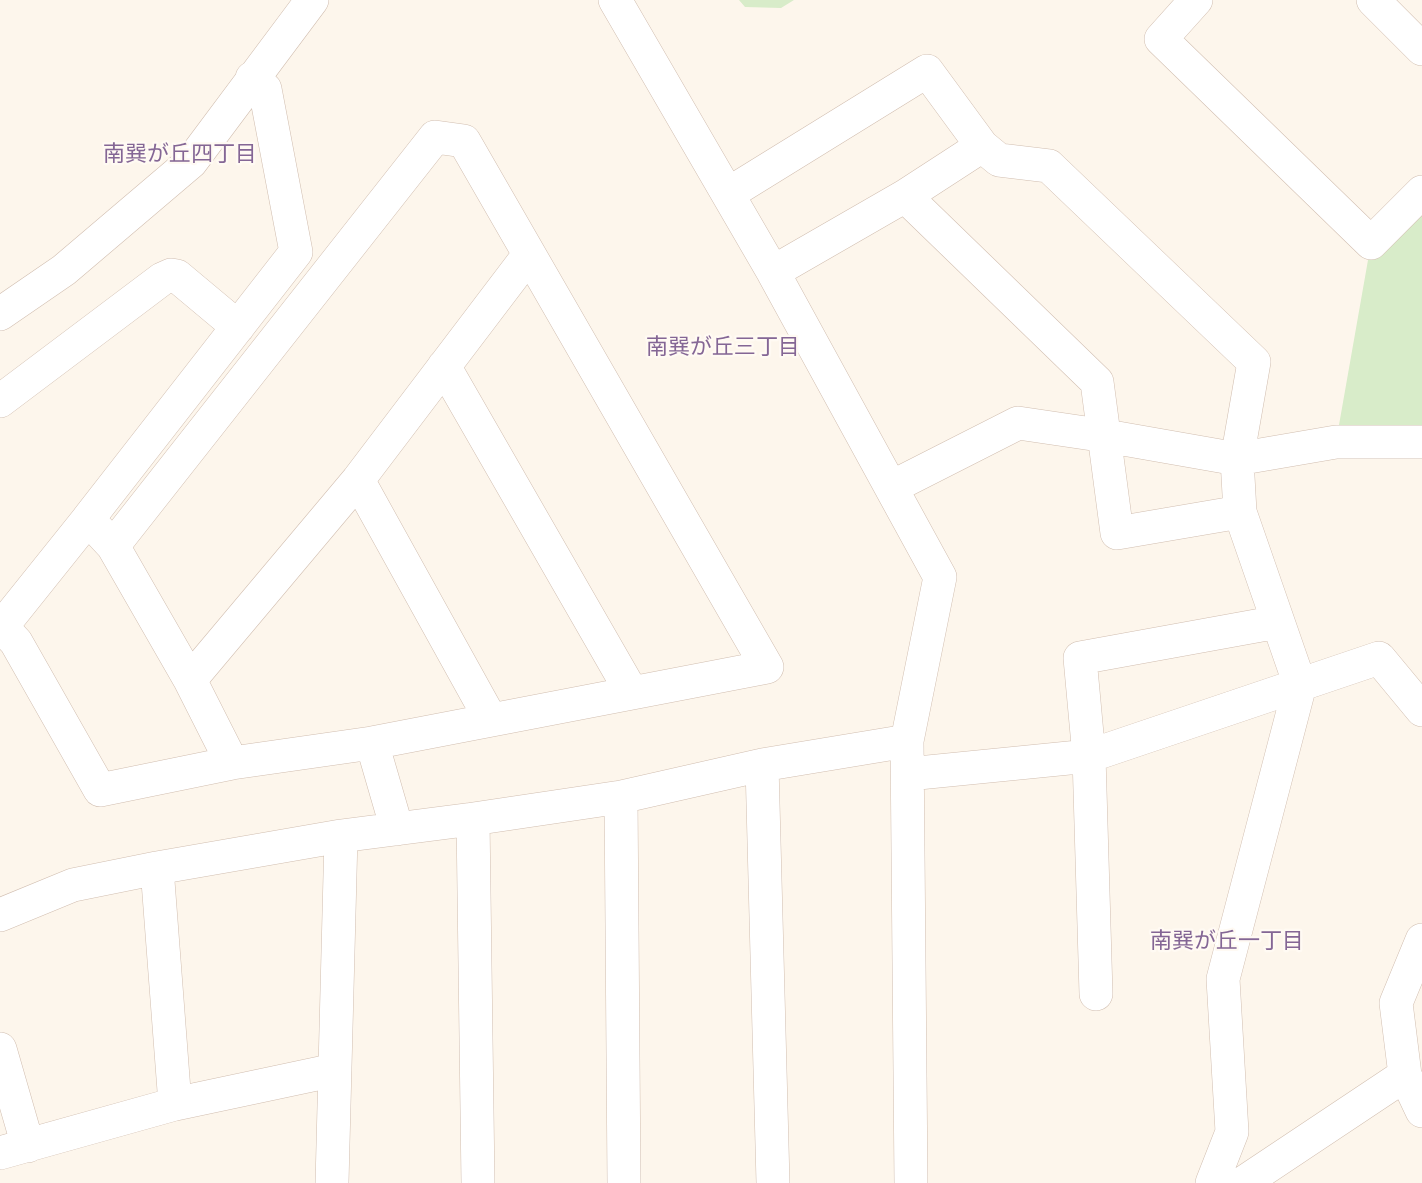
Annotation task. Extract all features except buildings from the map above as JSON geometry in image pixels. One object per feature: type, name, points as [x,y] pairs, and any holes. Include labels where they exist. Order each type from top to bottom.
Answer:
[{"type":"street","points":[[0,314],[63,270],[191,162],[312,0]]},
{"type":"street","points":[[615,0],[773,272],[940,577],[907,741],[911,1183]]},
{"type":"street","points":[[1196,0],[1161,39],[1371,243],[1422,192]]},
{"type":"street","points":[[1373,0],[1422,49]]},
{"type":"street","points":[[728,194],[927,70],[982,146],[999,160],[1049,166],[1254,362],[1237,459],[1240,512],[1300,685],[1223,979],[1232,1132],[1212,1183]]},
{"type":"street","points":[[113,546],[435,137],[464,141],[766,667],[372,743],[232,763],[100,790],[16,642],[1,628],[296,252],[265,89],[252,78]]},
{"type":"street","points":[[773,272],[905,195],[982,146]]},
{"type":"street","points":[[905,195],[1097,382],[1106,436],[1117,533],[1240,512]]},
{"type":"street","points":[[190,680],[358,480],[528,256]]},
{"type":"street","points":[[0,401],[162,279],[171,275],[177,276],[238,327]]},
{"type":"street","points":[[444,366],[632,693]]},
{"type":"street","points":[[892,487],[1018,423],[1237,459],[1336,442],[1422,442]]},
{"type":"street","points":[[358,480],[491,720]]},
{"type":"street","points":[[88,519],[113,546],[190,680],[232,763]]},
{"type":"street","points":[[1096,994],[1089,756],[1080,658],[1278,622]]},
{"type":"street","points":[[908,774],[1089,756],[1379,658],[1422,710]]},
{"type":"street","points":[[0,915],[73,885],[157,868],[341,836],[621,797],[762,765],[907,741]]},
{"type":"street","points":[[372,743],[397,829]]},
{"type":"street","points":[[762,765],[773,1183]]},
{"type":"street","points":[[621,797],[624,1183]]},
{"type":"street","points":[[473,819],[478,1183]]},
{"type":"street","points":[[332,1183],[341,836]]},
{"type":"street","points":[[157,868],[175,1104]]},
{"type":"street","points":[[1422,940],[1396,1003],[1405,1075],[1422,1111]]},
{"type":"street","points":[[0,1049],[14,1149],[175,1104],[335,1070]]},
{"type":"street","points":[[1242,1183],[1405,1075]]},
{"type":"green space","points":[[739,0],[794,0],[781,8],[745,7]]},
{"type":"green space","points":[[1422,192],[1422,442],[1336,442],[1371,243]]},
{"type":"district","name":"南巽が丘四丁目","points":[[180,154]]},
{"type":"district","name":"南巽が丘三丁目","points":[[723,347]]},
{"type":"district","name":"南巽が丘一丁目","points":[[1227,941]]}]
